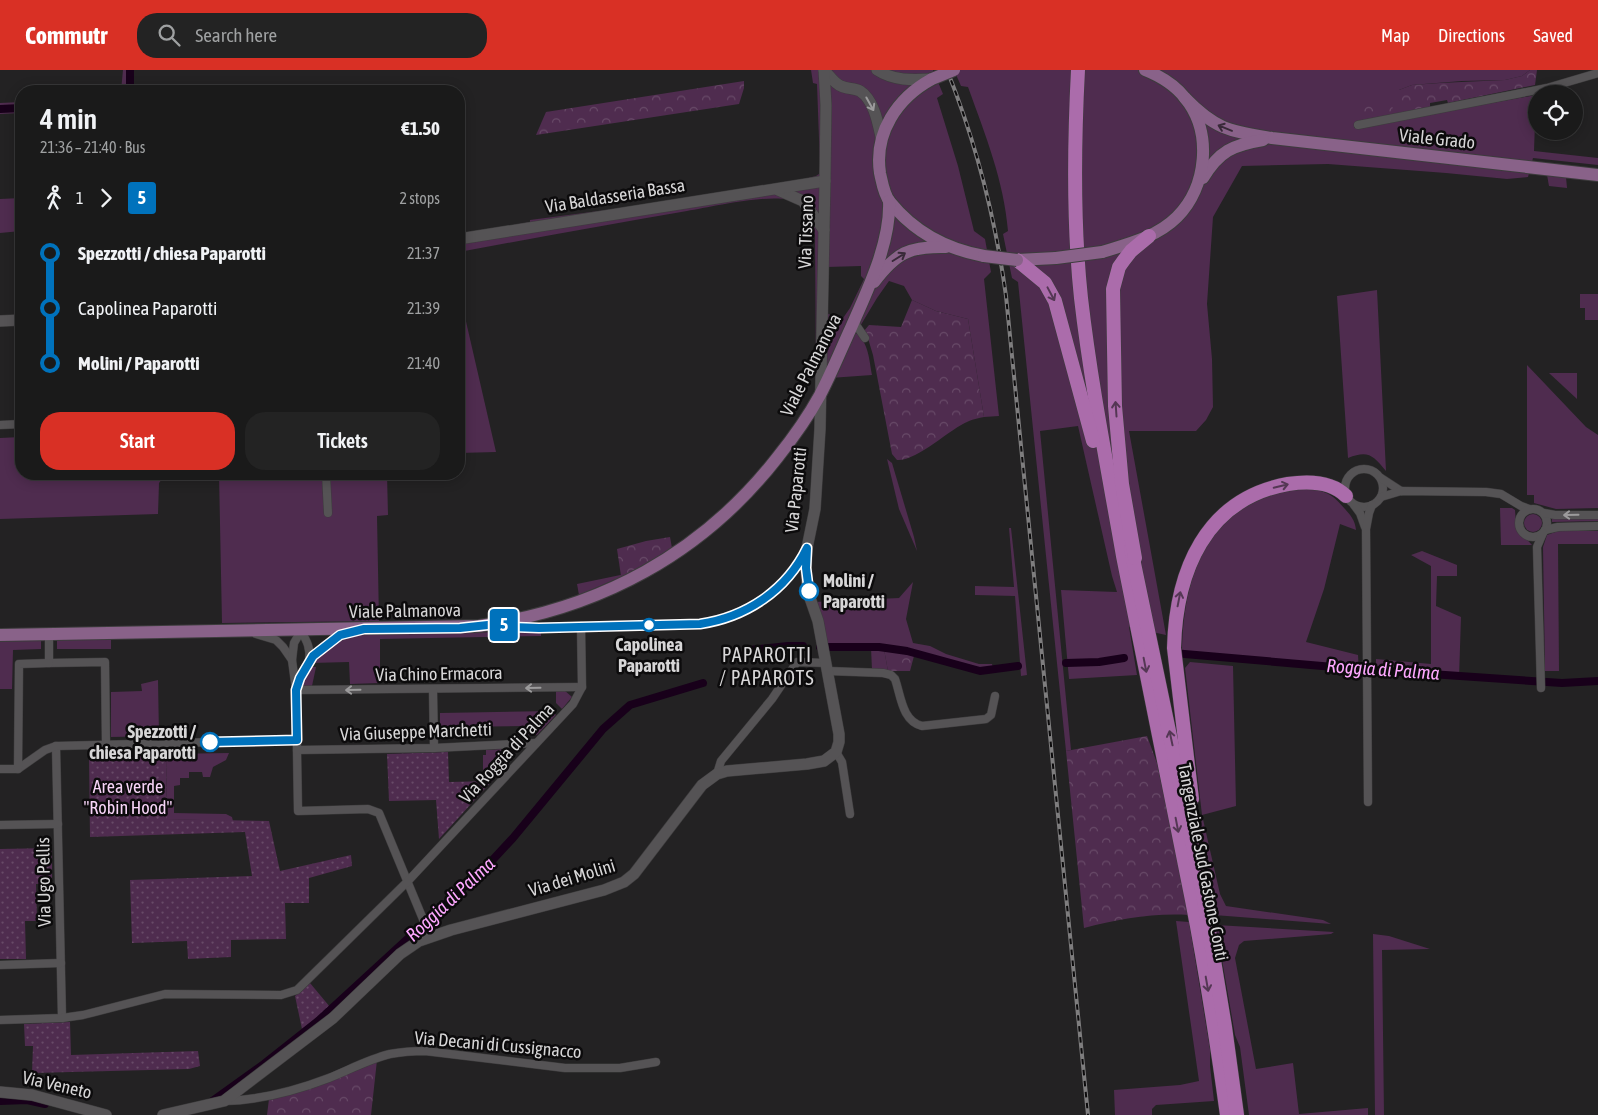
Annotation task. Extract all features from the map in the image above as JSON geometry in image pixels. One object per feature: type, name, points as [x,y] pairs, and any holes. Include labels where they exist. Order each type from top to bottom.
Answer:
[{"type":"highway","points":[[1078,74],[1082,240],[1088,295],[1102,408],[1120,501],[1138,578]]},
{"type":"highway","points":[[1078,74],[1075,168],[1081,297],[1096,408],[1135,618]]},
{"type":"highway","points":[[1138,578],[1122,484],[1115,406],[1113,294],[1119,267],[1131,251],[1149,236]]},
{"type":"highway","points":[[1017,260],[1045,283],[1055,301],[1062,321],[1086,410],[1135,618]]},
{"type":"highway","points":[[1203,894],[1175,652],[1175,627],[1179,600],[1192,556],[1202,540],[1231,509],[1244,499],[1257,493],[1298,482],[1325,484],[1337,489],[1350,500]]},
{"type":"highway","name":"Tangenziale Sud Gastone Conti","points":[[1138,578],[1203,894],[1225,1027],[1237,1115]]},
{"type":"highway","name":"Tangenziale Sud Gastone Conti","points":[[1135,618],[1192,901],[1215,1028],[1226,1115]]},
{"type":"main road","points":[[948,247],[912,224],[889,201],[882,181],[879,152],[881,137],[889,120],[904,99],[918,86],[954,70]]},
{"type":"main road","name":"Viale Grado","points":[[1151,71],[1173,86],[1205,118],[1235,132],[1272,138],[1598,174]]},
{"type":"main road","points":[[1186,98],[1196,116],[1201,136],[1202,166],[1196,189]]},
{"type":"main road","name":"Viale Grado","points":[[948,247],[984,256],[1017,260],[1056,258],[1102,252],[1149,236],[1162,229],[1177,217],[1190,201],[1208,169],[1222,154],[1243,144],[1272,138]]},
{"type":"main road","name":"Viale Palmanova","points":[[0,635],[460,628],[497,624],[544,613],[591,598],[640,575],[688,544],[722,518],[755,485],[786,446],[820,395],[866,292],[885,238],[889,201]]},
{"type":"main road","name":"Viale Palmanova","points":[[866,292],[883,270],[897,257],[912,250],[926,247],[948,247]]},
{"type":"street","points":[[824,70],[841,86],[856,89],[867,99],[878,123],[881,137]]},
{"type":"street","name":"Via Tissano","points":[[820,395],[825,197],[826,105],[824,70]]},
{"type":"street","points":[[877,70],[896,78],[932,79]]},
{"type":"street","points":[[1358,125],[1547,88],[1598,73]]},
{"type":"street","points":[[826,105],[829,97],[841,86]]},
{"type":"street","name":"Via Baldasseria Bassa","points":[[465,238],[825,181]]},
{"type":"street","points":[[776,189],[812,202],[825,197]]},
{"type":"street","points":[[803,200],[824,230]]},
{"type":"street","points":[[0,321],[15,320]]},
{"type":"street","points":[[854,322],[865,338]]},
{"type":"street","name":"Via Paparotti","points":[[497,624],[521,627],[700,624],[729,618],[754,606],[779,586],[800,562],[807,548],[815,509],[820,395]]},
{"type":"street","points":[[0,425],[15,424]]},
{"type":"street","points":[[1366,528],[1360,513],[1344,490],[1347,477],[1358,469],[1371,469],[1401,491]]},
{"type":"street","points":[[1381,478],[1383,485],[1381,497]]},
{"type":"street","points":[[326,480],[328,513]]},
{"type":"street","points":[[1368,802],[1366,528],[1368,513],[1372,505],[1381,497],[1401,491],[1486,492],[1502,494],[1521,506],[1537,509],[1544,513],[1555,515],[1598,515]]},
{"type":"street","points":[[1350,500],[1360,507],[1372,505]]},
{"type":"street","points":[[1511,500],[1517,507],[1519,522],[1524,533],[1531,536],[1537,547]]},
{"type":"street","points":[[1519,522],[1522,514],[1529,509]]},
{"type":"street","points":[[1541,684],[1537,547],[1548,522],[1544,513]]},
{"type":"street","points":[[1531,536],[1558,527],[1598,526]]},
{"type":"street","points":[[717,774],[740,769],[816,763],[828,759],[836,752],[840,738],[823,646],[807,582],[807,548]]},
{"type":"street","points":[[581,626],[582,687]]},
{"type":"street","points":[[296,690],[308,663],[319,650],[340,635],[364,629]]},
{"type":"street","points":[[308,663],[310,652],[308,641],[301,631],[294,643],[292,660],[296,690],[298,811],[376,810],[382,816],[429,934]]},
{"type":"street","points":[[249,632],[276,640],[292,660]]},
{"type":"street","points":[[49,634],[49,663]]},
{"type":"street","name":"Via dei Molini","points":[[220,1102],[333,1018],[400,954],[429,934],[604,890],[624,882],[634,874],[702,785],[717,774],[722,761],[772,699],[795,664],[799,661],[827,667]]},
{"type":"street","points":[[18,769],[19,664],[105,662],[106,745]]},
{"type":"street","points":[[827,667],[891,675],[896,682],[908,718],[914,724],[922,726],[986,719],[991,715],[995,696]]},
{"type":"street","name":"Via Chino Ermacora","points":[[296,690],[582,687]]},
{"type":"street","name":"Via Roggia di Palma","points":[[0,1020],[62,1018],[83,1015],[165,994],[281,995],[292,993],[408,881],[573,704],[582,687]]},
{"type":"street","points":[[433,690],[434,748]]},
{"type":"street","points":[[0,769],[18,769],[45,750],[56,746],[297,740]]},
{"type":"street","name":"Via Giuseppe Marchetti","points":[[297,750],[536,744]]},
{"type":"street","name":"Via Ugo Pellis","points":[[56,746],[62,1018]]},
{"type":"street","points":[[836,752],[842,762],[850,814]]},
{"type":"street","points":[[0,824],[58,824]]},
{"type":"street","points":[[0,965],[61,963]]},
{"type":"street","name":"Via Decani di Cussignacco","points":[[220,1102],[284,1093],[330,1078],[380,1058],[403,1052],[425,1050],[565,1068],[620,1068],[656,1062]]},
{"type":"street","name":"Via Veneto","points":[[0,1092],[32,1095],[106,1115]]},
{"type":"street","points":[[163,1115],[220,1102]]},
{"type":"green space","points":[[123,70],[133,70],[133,85],[122,85]]},
{"type":"green space","points":[[811,70],[933,70],[943,94],[937,98],[958,166],[974,231],[985,239],[991,272],[984,279],[999,416],[984,417],[968,319],[936,311],[912,300],[904,286],[889,281],[856,333],[866,347],[872,375],[816,379],[815,234],[807,213],[795,202],[789,200],[767,199],[739,202],[465,251],[465,234],[530,222],[530,220],[637,206],[797,181],[816,176],[819,174],[820,166],[817,84],[813,83]],"holes":[[[861,266],[861,276],[864,279],[850,308],[841,321],[825,312],[827,267]]]},
{"type":"green space","points":[[954,70],[1530,70],[1522,76],[1505,80],[1412,85],[1399,90],[1401,113],[1355,122],[1354,128],[1528,96],[1528,140],[1534,140],[1534,151],[1598,158],[1598,165],[1533,158],[1528,177],[1507,179],[1328,164],[1242,166],[1213,217],[1207,304],[1212,359],[1213,407],[1206,420],[1196,431],[1129,431],[1166,635],[1129,627],[1137,675],[1069,679],[1061,590],[1117,592],[1078,426],[1040,431],[1071,750],[1066,751],[1018,282],[1012,278],[1003,234],[1008,231],[1006,212],[993,158],[968,87],[961,86]]},
{"type":"green space","points":[[1530,70],[1537,70],[1535,85],[1448,103],[1447,100],[1430,103],[1430,107],[1401,113],[1398,109],[1399,90],[1412,85],[1505,80],[1522,76]]},
{"type":"green space","points":[[744,81],[739,104],[536,135],[546,112]]},
{"type":"green space","points":[[15,102],[15,113],[0,114],[0,103]]},
{"type":"green space","points":[[1376,104],[1392,105],[1394,115],[1363,121],[1355,115],[1357,108]]},
{"type":"green space","points":[[1547,175],[1566,177],[1567,188],[1549,186]]},
{"type":"green space","points":[[15,198],[15,232],[0,233],[0,199]]},
{"type":"green space","points":[[1377,290],[1386,471],[1374,458],[1365,454],[1348,458],[1337,296]]},
{"type":"green space","points":[[1580,294],[1598,294],[1598,320],[1585,320],[1585,308],[1580,308]]},
{"type":"green space","points":[[912,300],[936,311],[968,319],[984,417],[961,425],[914,455],[897,460],[892,454],[873,355],[864,331],[869,325],[901,327]]},
{"type":"green space","points":[[465,317],[496,452],[465,453]]},
{"type":"green space","points":[[1527,365],[1586,427],[1598,435],[1598,508],[1556,509],[1534,503],[1534,495],[1527,495]]},
{"type":"green space","points":[[1549,373],[1577,373],[1577,399]]},
{"type":"green space","points":[[15,437],[15,480],[161,480],[159,483],[158,514],[0,519],[0,438]]},
{"type":"green space","points":[[887,459],[892,463],[917,551],[899,509]]},
{"type":"green space","points":[[219,480],[387,480],[388,515],[377,516],[379,621],[222,623]]},
{"type":"green space","points":[[1299,487],[1325,492],[1330,495],[1345,509],[1355,523],[1356,530],[1340,524],[1324,589],[1306,642],[1358,655],[1359,672],[1182,656],[1188,593],[1202,554],[1213,537],[1226,521],[1255,499]]},
{"type":"green space","points":[[1500,508],[1512,508],[1515,510],[1518,530],[1532,545],[1501,545]]},
{"type":"green space","points":[[1533,514],[1541,519],[1542,523],[1537,531],[1533,532],[1525,527],[1524,523],[1529,515]]},
{"type":"green space","points":[[1552,518],[1598,518],[1598,521],[1552,522]]},
{"type":"green space","points":[[1009,528],[1011,528],[1027,675],[1021,676],[1015,596],[975,595],[975,586],[1014,587]]},
{"type":"green space","points":[[1558,531],[1598,531],[1598,544],[1558,544],[1559,671],[1545,671],[1543,547],[1547,535]]},
{"type":"green space","points":[[670,537],[672,548],[630,573],[621,576],[617,549]]},
{"type":"green space","points":[[1422,551],[1457,565],[1457,576],[1437,576],[1436,606],[1461,617],[1459,678],[1376,673],[1376,659],[1431,664],[1431,566],[1411,555]]},
{"type":"green space","points":[[630,573],[579,595],[577,584]]},
{"type":"green space","points":[[913,582],[906,619],[913,643],[930,646],[946,654],[979,664],[992,664],[993,668],[980,669],[894,647],[826,645],[814,602],[899,598]]},
{"type":"green space","points":[[541,631],[541,636],[380,639],[380,683],[350,684],[349,662],[311,663],[332,645],[358,635]]},
{"type":"green space","points":[[57,640],[111,640],[111,649],[57,649]]},
{"type":"green space","points":[[0,641],[41,641],[41,649],[13,650],[12,689],[0,689]]},
{"type":"green space","points":[[871,648],[884,649],[888,671],[872,670]]},
{"type":"green space","points":[[884,649],[914,656],[910,671],[888,671]]},
{"type":"green space","points":[[1190,662],[1233,666],[1236,806],[1202,815],[1185,668]]},
{"type":"green space","points":[[308,667],[316,667],[312,686],[300,686]]},
{"type":"green space","points":[[158,680],[159,736],[111,737],[111,692],[142,691],[141,684]]},
{"type":"green space","points":[[556,690],[564,690],[572,697],[562,709],[556,703]]},
{"type":"green space","points":[[552,711],[556,715],[537,735],[525,735],[524,726],[448,727],[448,737],[440,737],[440,713]]},
{"type":"green space","points":[[1147,736],[1157,763],[1189,915],[1136,917],[1084,928],[1066,751]]},
{"type":"green space","points":[[501,749],[501,771],[492,781],[483,781],[483,755],[486,755],[486,750]]},
{"type":"green space","points":[[448,752],[449,782],[492,781],[439,839],[436,800],[389,801],[387,754]]},
{"type":"green space","points":[[229,753],[226,760],[213,767],[210,777],[203,777],[202,772],[189,772],[189,778],[180,778],[180,785],[174,786],[174,813],[226,814],[232,817],[233,821],[167,819],[166,754]]},
{"type":"green space","name":"Area verde \"Robin Hood\"","points":[[166,754],[167,819],[269,821],[280,871],[351,855],[352,866],[309,878],[309,903],[285,903],[286,939],[231,940],[231,957],[188,959],[187,941],[132,943],[130,880],[252,876],[245,832],[90,837],[89,755]]},
{"type":"green space","points":[[1202,815],[1220,894],[1226,906],[1323,920],[1331,924],[1214,915],[1200,843]]},
{"type":"green space","points":[[52,848],[52,883],[36,884],[37,921],[25,921],[26,959],[0,959],[0,849]]},
{"type":"green space","points":[[1176,921],[1189,922],[1210,1049],[1214,1101],[1156,1105],[1152,1109],[1152,1115],[1115,1115],[1114,1090],[1180,1085],[1199,1081]]},
{"type":"green space","points":[[1216,925],[1334,932],[1331,934],[1244,941],[1239,945],[1235,958],[1256,1069],[1293,1063],[1299,1114],[1368,1108],[1368,1115],[1249,1115],[1240,1047],[1235,1035]]},
{"type":"green space","points":[[1373,934],[1389,936],[1430,949],[1382,950],[1384,1115],[1375,1115]]},
{"type":"green space","points":[[310,983],[330,1007],[302,1029],[295,996]]},
{"type":"green space","points":[[70,1022],[71,1055],[198,1051],[200,1066],[189,1069],[32,1073],[33,1046],[25,1046],[24,1024]]},
{"type":"green space","points":[[377,1060],[371,1115],[267,1115],[269,1099],[302,1091]]},
{"type":"waterway","points":[[130,70],[130,85]]},
{"type":"waterway","points":[[0,109],[15,108]]},
{"type":"waterway","name":"Roggia di Palma","points":[[742,657],[749,650],[803,646]]},
{"type":"waterway","name":"Roggia di Palma","points":[[820,647],[879,647],[907,651],[980,671],[1018,666]]},
{"type":"waterway","name":"Roggia di Palma","points":[[1173,653],[1357,669],[1562,683],[1598,681]]},
{"type":"waterway","name":"Roggia di Palma","points":[[1066,663],[1099,662],[1124,658]]},
{"type":"waterway","name":"Roggia di Palma","points":[[211,1102],[264,1064],[317,1022],[487,866],[513,838],[603,729],[630,705],[703,683]]},
{"type":"waterway","name":"Roggia di Palma","points":[[0,1101],[27,1100],[45,1104]]},
{"type":"railway","points":[[947,70],[958,98],[984,181],[1002,266],[1088,1115]]},
{"type":"bus line","name":"5","points":[[210,742],[297,740],[296,690],[300,678],[313,656],[340,635],[364,629],[460,628],[497,624],[512,627],[539,628],[700,624],[718,621],[729,618],[761,601],[793,571],[807,548],[806,568],[809,591]]},
{"type":"place","name":"Molini / Paparotti","points":[[809,591]]},
{"type":"place","name":"Capolinea Paparotti","points":[[649,625]]},
{"type":"place","name":"Spezzotti / chiesa Paparotti","points":[[210,742]]},
{"type":"district","name":"PAPAROTTI / PAPAROTS","points":[[767,666]]}]
